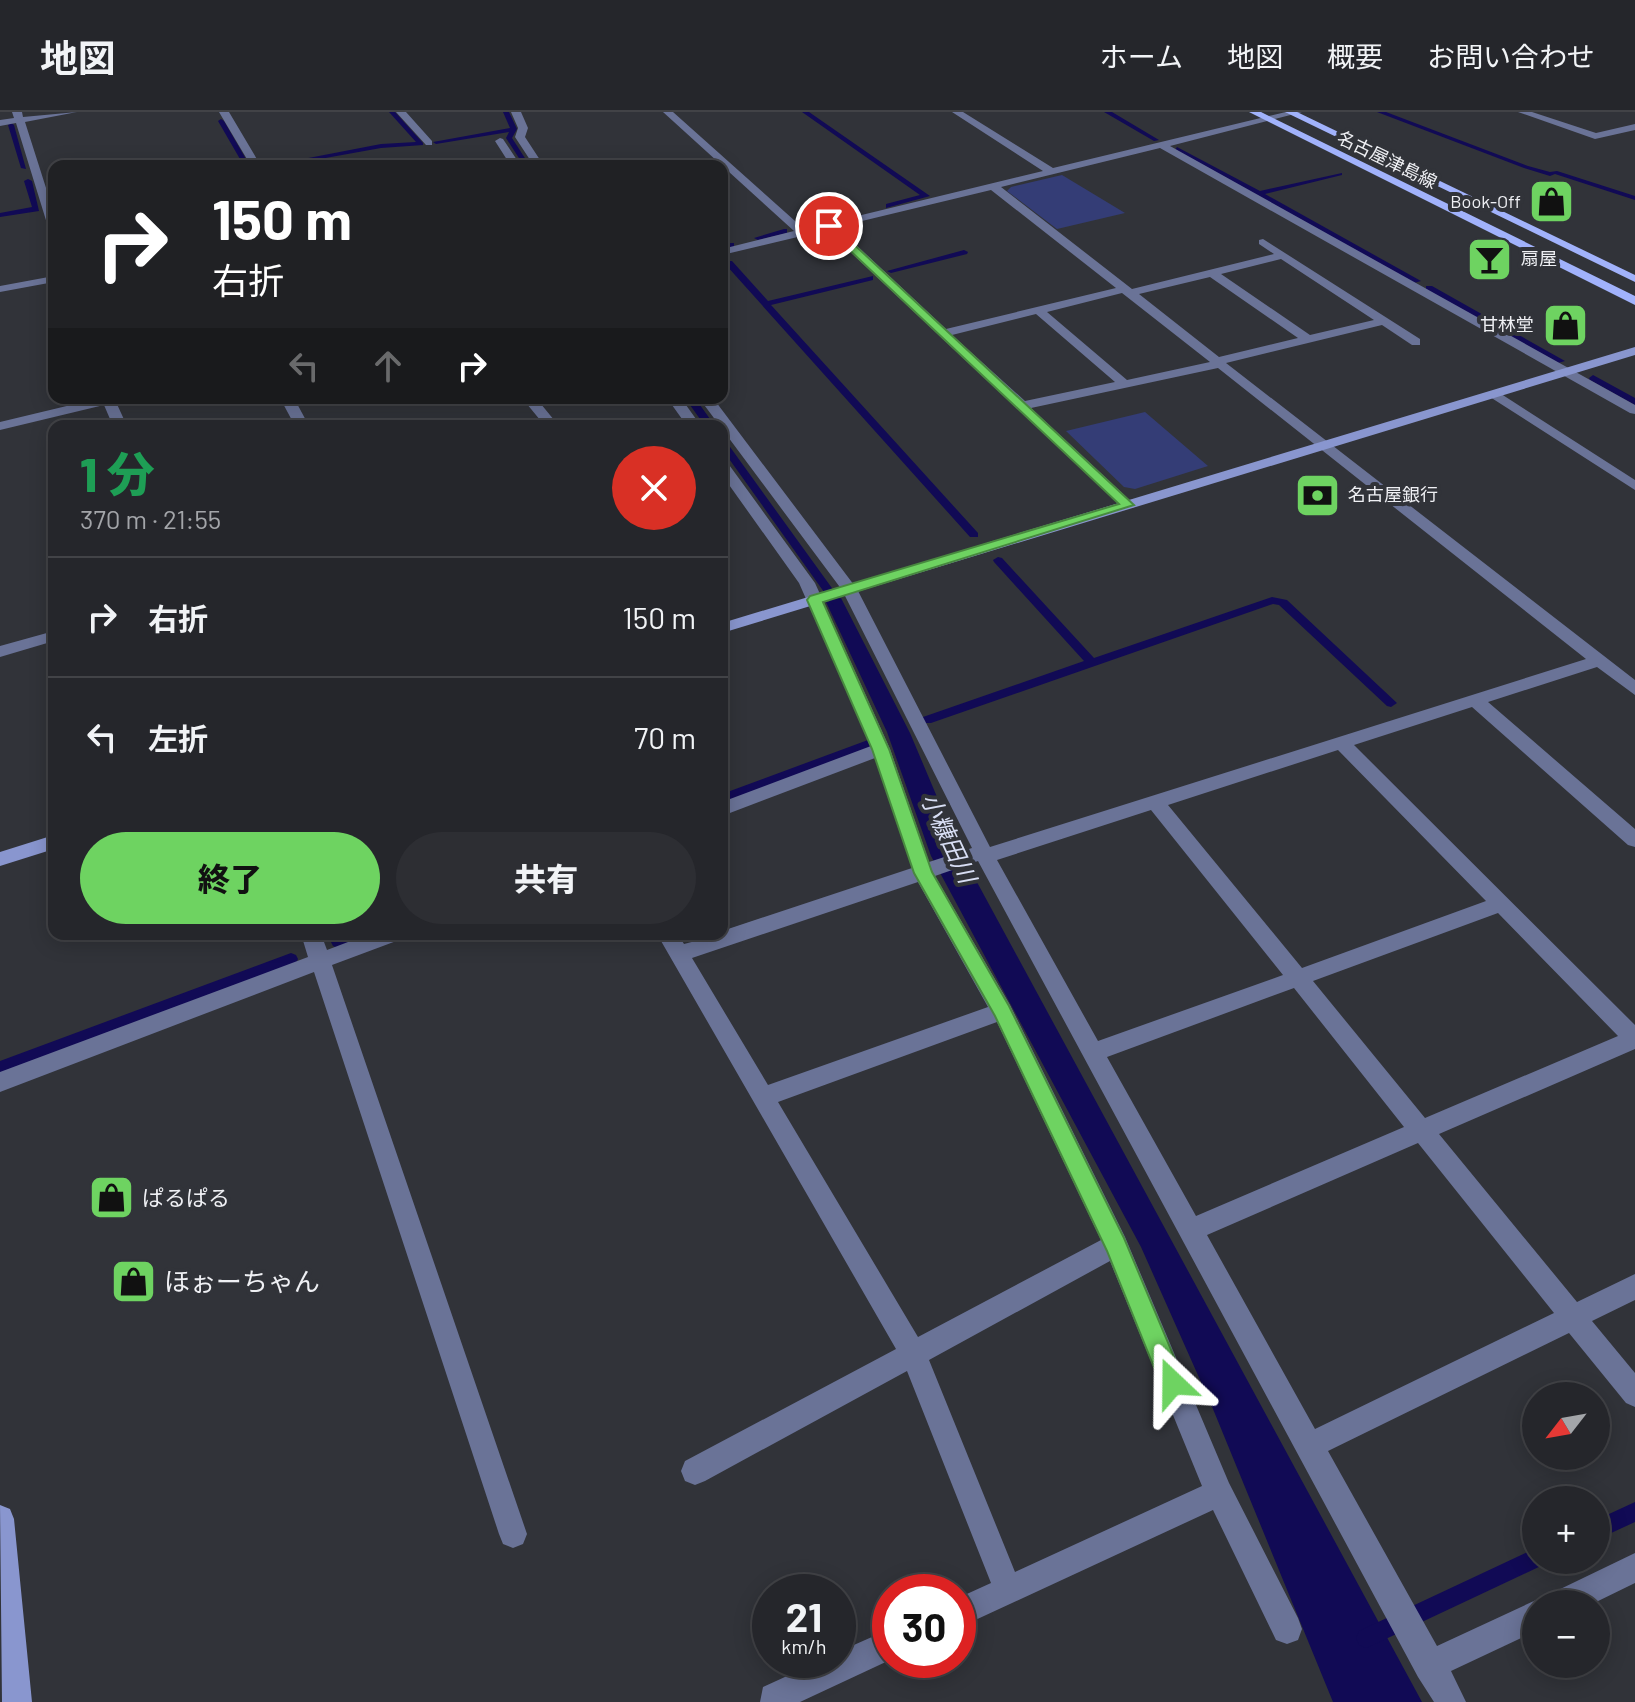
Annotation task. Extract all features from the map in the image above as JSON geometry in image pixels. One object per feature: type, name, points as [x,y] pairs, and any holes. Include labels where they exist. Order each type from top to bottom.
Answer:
[{"type":"main road","name":"名古屋津島線","points":[[1254,112],[1635,301]]},
{"type":"main road","name":"名古屋津島線","points":[[1293,112],[1635,279]]},
{"type":"street","points":[[0,123],[19,116],[72,112]]},
{"type":"street","points":[[224,112],[252,160]]},
{"type":"street","points":[[401,112],[429,143]]},
{"type":"street","points":[[516,112],[523,128],[520,137],[535,160]]},
{"type":"street","points":[[668,112],[721,160]]},
{"type":"street","points":[[957,112],[1052,172]]},
{"type":"street","points":[[728,251],[1293,112]]},
{"type":"street","points":[[1523,112],[1595,136],[1635,127]]},
{"type":"street","points":[[19,116],[48,210]]},
{"type":"street","points":[[500,141],[512,160]]},
{"type":"street","points":[[1161,145],[1635,410]]},
{"type":"street","points":[[728,166],[802,233]]},
{"type":"street","points":[[993,186],[1635,689]]},
{"type":"street","points":[[829,226],[1128,505]]},
{"type":"street","points":[[1263,242],[1416,342]]},
{"type":"street","points":[[944,333],[1282,255]]},
{"type":"street","points":[[1212,273],[1307,339]]},
{"type":"street","points":[[0,289],[48,280]]},
{"type":"street","points":[[1038,310],[1124,384]]},
{"type":"street","points":[[1021,406],[1384,321]]},
{"type":"street","points":[[728,626],[1635,351]]},
{"type":"street","points":[[1495,394],[1635,486]]},
{"type":"street","points":[[0,426],[90,404]]},
{"type":"street","points":[[534,404],[547,420]]},
{"type":"street","points":[[728,428],[845,590],[978,855],[1092,1053],[1451,1702]]},
{"type":"street","points":[[728,473],[818,599],[929,870],[1002,1011],[1116,1245],[1219,1493],[1287,1629]]},
{"type":"street","points":[[0,652],[48,638]]},
{"type":"street","points":[[728,928],[1155,802],[1599,661]]},
{"type":"street","points":[[1475,700],[1635,840]]},
{"type":"street","points":[[1190,1230],[1635,1039],[1341,743]]},
{"type":"street","points":[[728,807],[881,749]]},
{"type":"street","points":[[1155,802],[1635,1394]]},
{"type":"street","points":[[0,859],[48,844]]},
{"type":"street","points":[[1092,1053],[1501,904]]},
{"type":"street","points":[[313,940],[513,1534]]},
{"type":"street","points":[[0,1082],[376,940]]},
{"type":"street","points":[[673,944],[913,1353],[1008,1590]]},
{"type":"street","points":[[763,1097],[1002,1011]]},
{"type":"street","points":[[695,1471],[1116,1245]]},
{"type":"street","points":[[1309,1446],[1635,1287]]},
{"type":"street","points":[[976,1605],[1219,1493]]},
{"type":"street","points":[[0,1519],[17,1702]]},
{"type":"street","points":[[1589,1590],[1635,1568]]},
{"type":"street","points":[[1422,1654],[1522,1620]]},
{"type":"street","points":[[774,1698],[872,1652]]},
{"type":"shaded area","points":[[1062,175],[1125,213],[1057,229],[1007,191],[1011,187]]},
{"type":"shaded area","points":[[1145,412],[1208,466],[1135,489],[1124,487],[1066,431]]},
{"type":"water","points":[[841,598],[910,733],[959,849],[1422,1702],[1333,1702],[1213,1409],[1141,1247],[931,856],[887,732],[826,602]]},
{"type":"waterway","points":[[303,160],[381,146],[421,144],[392,112]]},
{"type":"waterway","name":"小糠田川","points":[[506,112],[514,129],[509,138],[523,160]]},
{"type":"waterway","points":[[805,112],[926,196],[889,206]]},
{"type":"waterway","points":[[1107,112],[1156,140]]},
{"type":"waterway","points":[[1380,112],[1526,167],[1550,174],[1555,172],[1635,198]]},
{"type":"waterway","points":[[221,121],[244,160]]},
{"type":"waterway","points":[[11,125],[24,168]]},
{"type":"waterway","points":[[436,142],[513,129]]},
{"type":"waterway","points":[[1177,149],[1259,194]]},
{"type":"waterway","points":[[1259,194],[1340,174]]},
{"type":"waterway","points":[[0,215],[36,209],[28,181]]},
{"type":"waterway","points":[[1259,194],[1417,281]]},
{"type":"waterway","points":[[806,226],[847,216]]},
{"type":"waterway","points":[[758,238],[784,231]]},
{"type":"waterway","points":[[891,271],[964,252]]},
{"type":"waterway","points":[[729,263],[974,535]]},
{"type":"waterway","points":[[766,304],[870,278]]},
{"type":"waterway","points":[[1429,288],[1561,361]]},
{"type":"waterway","points":[[1593,378],[1635,402]]},
{"type":"waterway","name":"小糠田川","points":[[694,404],[706,420]]},
{"type":"waterway","name":"小糠田川","points":[[728,450],[838,604]]},
{"type":"waterway","points":[[998,560],[1091,662]]},
{"type":"waterway","points":[[927,720],[1272,600],[1283,602],[1391,703]]},
{"type":"waterway","points":[[728,797],[868,744]]},
{"type":"waterway","points":[[338,942],[344,940]]},
{"type":"waterway","points":[[0,1068],[291,959]]},
{"type":"waterway","points":[[1610,1524],[1635,1512]]},
{"type":"waterway","points":[[1366,1638],[1522,1565]]},
{"type":"place","name":"Book-Off","points":[[1552,202]]},
{"type":"place","name":"扇屋","points":[[1490,259]]},
{"type":"place","name":"甘林堂","points":[[1565,325]]},
{"type":"place","name":"名古屋銀行","points":[[1317,495]]},
{"type":"place","name":"ぱるぱる","points":[[111,1198]]},
{"type":"place","name":"ほぉーちゃん","points":[[133,1282]]},
{"type":"route","points":[[829,226],[1128,505],[815,600],[881,749],[923,873],[1002,1011],[1116,1245],[1173,1383]]}]
